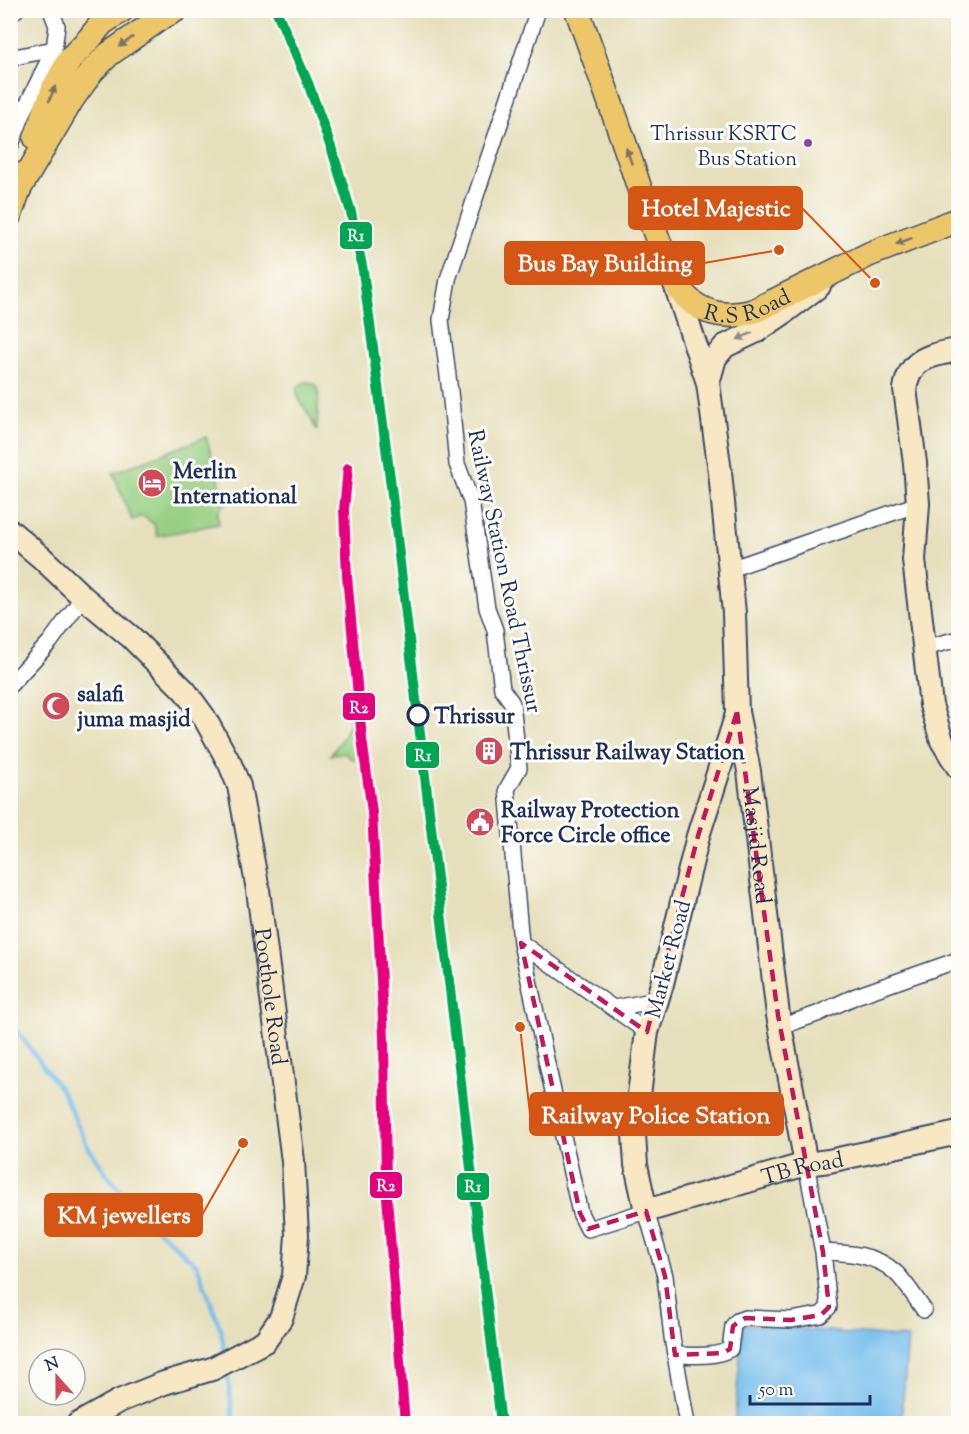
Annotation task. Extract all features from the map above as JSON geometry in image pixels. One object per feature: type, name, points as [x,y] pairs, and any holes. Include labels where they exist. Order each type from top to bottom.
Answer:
[{"type":"main road","points":[[19,189],[72,99],[92,71],[109,54],[175,10]]},
{"type":"main road","name":"R.S Road","points":[[577,10],[673,280],[686,297],[702,309],[721,315],[738,315],[762,307],[870,254],[958,220]]},
{"type":"main road","points":[[10,214],[54,88],[70,59],[113,15]]},
{"type":"street","points":[[10,12],[16,10]]},
{"type":"street","points":[[10,147],[24,111],[54,49],[57,26],[51,10]]},
{"type":"street","name":"Railway Station Road Thrissur","points":[[538,10],[448,279],[441,320],[457,464],[471,501],[487,609],[495,630],[502,689],[513,703],[519,768],[507,789],[521,943],[580,1213],[588,1228],[646,1210]]},
{"type":"street","points":[[10,58],[54,49]]},
{"type":"street","points":[[708,383],[715,358],[725,346],[757,331],[844,266]]},
{"type":"street","name":"Masjid Road","points":[[673,280],[708,383],[720,472],[734,613],[737,712],[749,771],[780,1027],[806,1164]]},
{"type":"street","points":[[958,350],[928,356],[914,367],[907,377],[905,389],[918,504],[914,560],[931,705],[950,739],[958,767]]},
{"type":"street","points":[[730,569],[918,504]]},
{"type":"street","name":"Poothole Road","points":[[10,531],[131,637],[185,691],[204,717],[230,764],[242,798],[258,890],[293,1161],[297,1235],[294,1276],[281,1318],[265,1341],[212,1369],[164,1383],[119,1401],[78,1424]]},
{"type":"street","points":[[10,685],[50,642],[83,597]]},
{"type":"street","points":[[924,648],[958,639]]},
{"type":"street","name":"Market Road","points":[[646,1210],[636,1165],[634,1135],[647,1032],[658,1000],[698,836],[737,712]]},
{"type":"street","points":[[521,943],[647,1032]]},
{"type":"street","points":[[780,1027],[817,1014],[856,996],[958,960]]},
{"type":"street","points":[[614,1008],[658,1000]]},
{"type":"street","name":"TB Road","points":[[646,1210],[806,1164],[958,1133]]},
{"type":"street","points":[[675,1355],[723,1353],[730,1349],[733,1326],[737,1321],[745,1318],[791,1320],[821,1315],[829,1307],[823,1252],[806,1164]]},
{"type":"street","points":[[646,1210],[665,1276],[687,1424]]},
{"type":"street","points":[[823,1252],[852,1254],[878,1260],[896,1272],[924,1310]]},
{"type":"highlighted area","points":[[737,712],[778,1015],[823,1252],[829,1307],[821,1315],[791,1320],[745,1318],[733,1326],[730,1349],[723,1353],[675,1355],[665,1276],[646,1211],[588,1229],[580,1213],[521,943],[647,1032],[698,836]]},
{"type":"green space","points":[[306,382],[314,383],[318,389],[317,431],[297,394],[298,387]]},
{"type":"green space","points":[[206,437],[226,503],[218,512],[219,524],[157,536],[154,524],[142,516],[132,520],[113,473]]},
{"type":"green space","points":[[352,706],[358,759],[351,759],[342,753],[330,755],[345,732]]},
{"type":"water","points":[[743,1324],[908,1338],[901,1423],[734,1424]]},
{"type":"waterway","points":[[10,1021],[63,1093],[88,1147],[109,1177],[151,1224],[197,1265],[221,1330],[225,1355]]},
{"type":"waterway","points":[[227,1370],[234,1424]]},
{"type":"railway","points":[[348,468],[344,510],[347,576],[362,739],[372,812],[384,1038],[386,1185],[405,1424]]},
{"type":"transit line","name":"R1","points":[[276,10],[308,83],[333,153],[351,212],[363,271],[390,478],[501,1424]]},
{"type":"transit line","name":"R2","points":[[348,468],[344,510],[347,576],[362,739],[372,812],[384,1038],[386,1185],[405,1424]]},
{"type":"place","name":"Thrissur KSRTC Bus Station","points":[[808,143]]},
{"type":"place","name":"Bus Bay Building","points":[[779,250]]},
{"type":"place","name":"Hotel Majestic","points":[[875,283]]},
{"type":"place","name":"Merlin International","points":[[152,483]]},
{"type":"place","name":"salafi juma masjid","points":[[56,706]]},
{"type":"place","name":"Thrissur","points":[[418,715]]},
{"type":"place","name":"Thrissur Railway Station","points":[[489,751]]},
{"type":"place","name":"Railway Protection Force Circle office","points":[[480,822]]},
{"type":"place","name":"Railway Police Station","points":[[520,1027]]},
{"type":"place","name":"KM jewellers","points":[[243,1143]]}]
